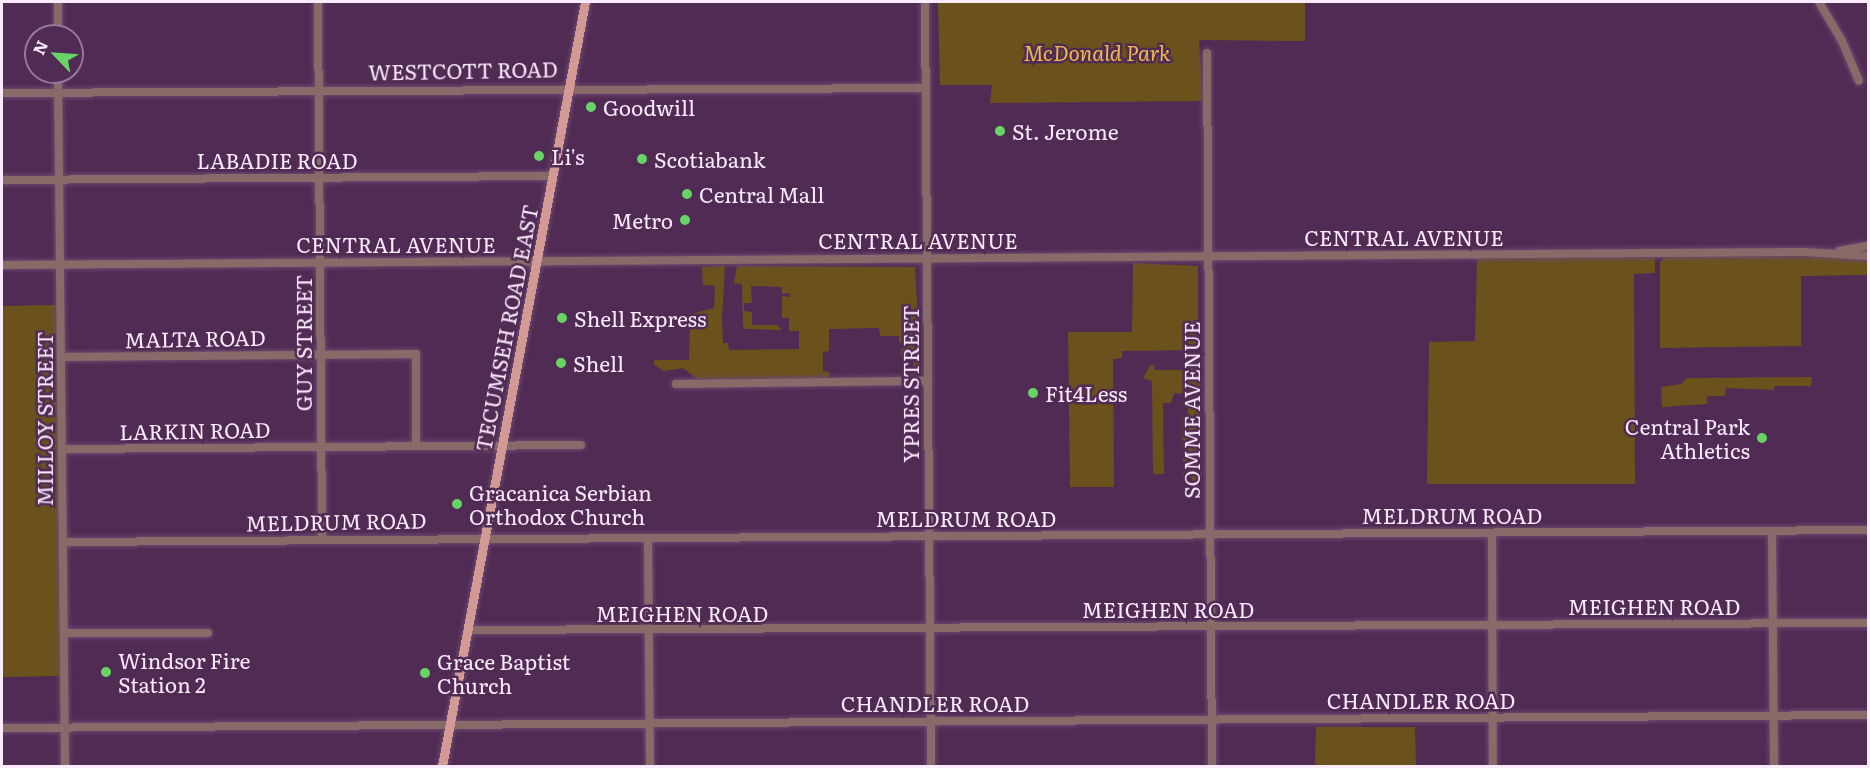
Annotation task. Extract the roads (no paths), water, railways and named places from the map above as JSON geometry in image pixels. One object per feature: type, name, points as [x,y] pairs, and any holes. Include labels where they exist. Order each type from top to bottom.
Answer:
[{"type":"main road","name":"TECUMSEH ROAD EAST","points":[[442,766],[585,2]]},
{"type":"street","points":[[58,2],[58,24]]},
{"type":"street","name":"GUY STREET","points":[[318,2],[322,539]]},
{"type":"street","name":"YPRES STREET","points":[[926,2],[931,766]]},
{"type":"street","points":[[1818,2],[1842,41],[1859,81]]},
{"type":"street","name":"SOMME AVENUE","points":[[1208,53],[1212,766]]},
{"type":"street","name":"MILLOY STREET","points":[[59,84],[65,766]]},
{"type":"street","name":"WESTCOTT ROAD","points":[[2,93],[569,87],[926,88]]},
{"type":"street","name":"LABADIE ROAD","points":[[2,180],[553,176]]},
{"type":"street","name":"CENTRAL AVENUE","points":[[1835,252],[1869,246]]},
{"type":"street","name":"CENTRAL AVENUE","points":[[2,265],[1835,252],[1869,256]]},
{"type":"street","name":"MALTA ROAD","points":[[62,357],[416,354],[416,446]]},
{"type":"street","points":[[676,384],[928,381]]},
{"type":"street","name":"LARKIN ROAD","points":[[62,449],[581,445]]},
{"type":"street","name":"MELDRUM ROAD","points":[[63,542],[1869,530]]},
{"type":"street","points":[[1772,531],[1774,766]]},
{"type":"street","points":[[1492,533],[1493,766]]},
{"type":"street","points":[[648,539],[650,766]]},
{"type":"street","name":"MEIGHEN ROAD","points":[[468,630],[648,631],[1869,623]]},
{"type":"street","points":[[64,633],[208,633]]},
{"type":"street","name":"CHANDLER ROAD","points":[[2,728],[1869,715]]},
{"type":"place","name":"Goodwill","points":[[591,107]]},
{"type":"place","name":"St. Jerome","points":[[1000,131]]},
{"type":"place","name":"Li's","points":[[539,156]]},
{"type":"place","name":"Scotiabank","points":[[642,159]]},
{"type":"place","name":"Central Mall","points":[[687,194]]},
{"type":"place","name":"Metro","points":[[685,220]]},
{"type":"place","name":"Shell Express","points":[[562,318]]},
{"type":"place","name":"Shell","points":[[561,363]]},
{"type":"place","name":"Fit4Less","points":[[1033,393]]},
{"type":"place","name":"Central Park Athletics","points":[[1762,438]]},
{"type":"place","name":"Gracanica Serbian Orthodox Church","points":[[457,504]]},
{"type":"place","name":"Windsor Fire Station 2","points":[[106,672]]},
{"type":"place","name":"Grace Baptist Church","points":[[425,673]]},
{"type":"park label","name":"McDonald Park","points":[[1097,52]]}]
